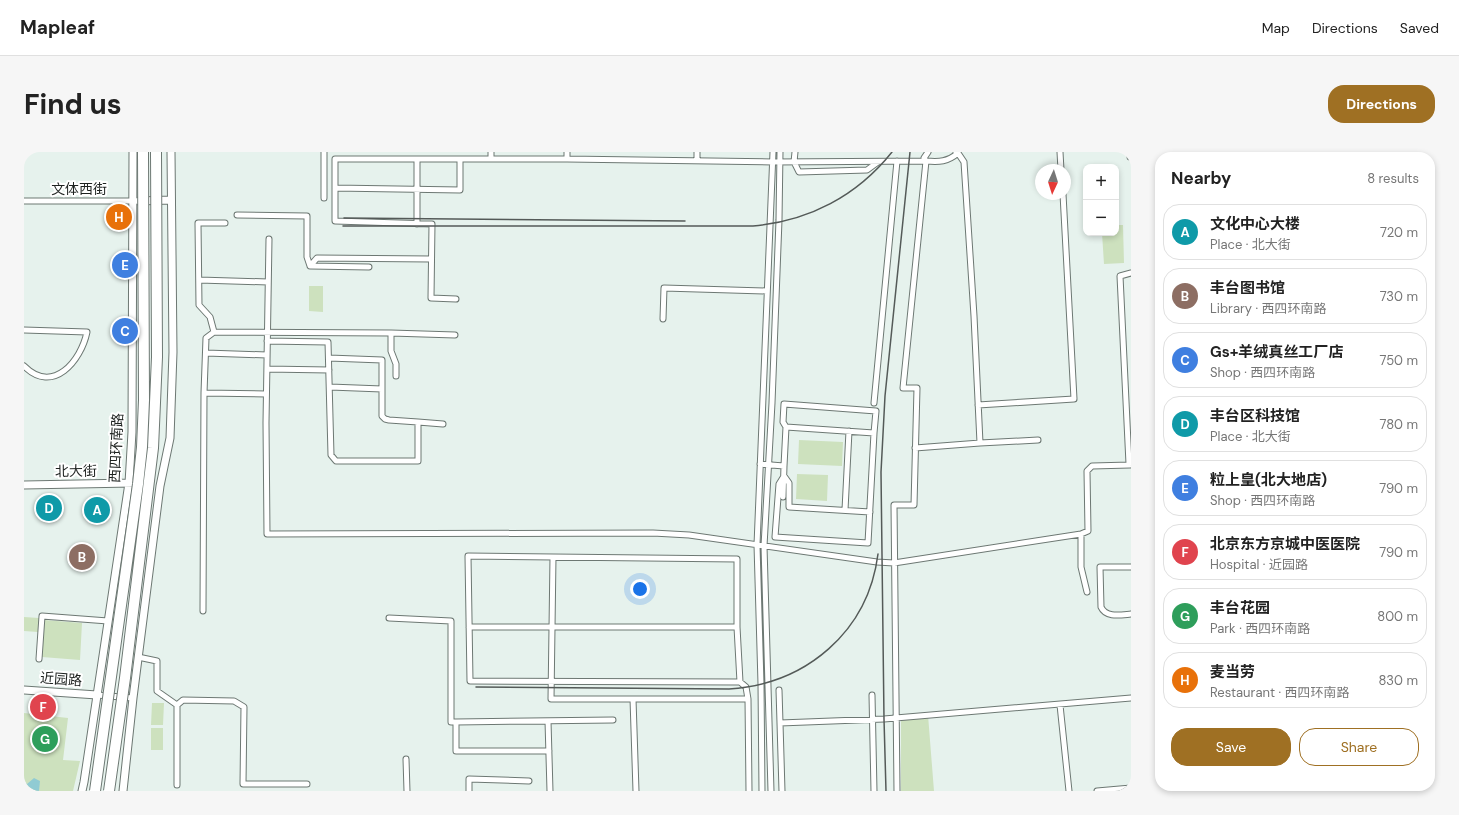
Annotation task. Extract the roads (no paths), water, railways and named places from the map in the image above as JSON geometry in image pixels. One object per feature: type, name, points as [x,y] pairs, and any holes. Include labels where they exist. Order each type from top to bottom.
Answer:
[{"type":"highway","name":"西四环南路","points":[[143,152],[144,400]]},
{"type":"highway","points":[[156,152],[156,393]]},
{"type":"highway","name":"西四环南路","points":[[95,791],[138,484],[143,416]]},
{"type":"highway","points":[[110,791],[125,678],[155,420]]},
{"type":"street","name":"西四环南路","points":[[82,791],[129,483],[132,432],[133,152]]},
{"type":"street","name":"西四环南路","points":[[95,791],[142,447],[144,400],[143,152]]},
{"type":"street","points":[[155,420],[156,152]]},
{"type":"street","points":[[123,791],[133,698],[160,486],[170,438],[173,352],[171,152]]},
{"type":"street","points":[[324,152],[324,198]]},
{"type":"street","points":[[491,152],[491,159]]},
{"type":"street","points":[[567,152],[567,159]]},
{"type":"street","points":[[697,152],[697,161]]},
{"type":"street","points":[[762,791],[757,545],[773,152]]},
{"type":"street","points":[[771,791],[764,546],[769,464],[779,220],[780,152]]},
{"type":"street","points":[[795,152],[794,162],[799,172],[867,170],[879,161]]},
{"type":"street","points":[[897,791],[894,506],[914,505],[917,388],[903,388],[926,161],[924,158],[928,152]]},
{"type":"street","points":[[456,299],[431,298],[432,224],[335,221],[335,159],[939,162],[952,158],[958,152],[964,162],[974,316],[980,443]]},
{"type":"street","points":[[1060,152],[1061,164]]},
{"type":"street","points":[[1130,152],[1131,157]]},
{"type":"street","points":[[417,159],[417,224]]},
{"type":"street","points":[[335,188],[460,190],[460,159]]},
{"type":"street","points":[[874,403],[897,161]]},
{"type":"street","points":[[133,201],[171,200]]},
{"type":"street","points":[[978,404],[1074,399],[1063,200]]},
{"type":"street","name":"文体西街","points":[[24,201],[133,201]]},
{"type":"street","points":[[237,215],[307,216],[307,257],[310,266]]},
{"type":"street","points":[[214,332],[210,317],[199,305],[198,224],[225,223]]},
{"type":"street","points":[[270,239],[266,394],[267,534],[653,533],[689,535],[877,562],[894,563],[1081,534],[1088,531],[1087,470],[1092,466],[1130,465],[1120,276],[1131,273]]},
{"type":"street","points":[[310,266],[318,258],[431,259]]},
{"type":"street","points":[[310,266],[369,267]]},
{"type":"street","points":[[199,280],[268,282]]},
{"type":"street","points":[[663,319],[664,288],[767,291]]},
{"type":"street","points":[[24,330],[87,332],[82,351],[72,365],[63,373],[51,377],[38,376],[24,366]]},
{"type":"street","points":[[202,611],[206,338],[214,332],[391,333],[455,335]]},
{"type":"street","points":[[391,333],[391,350],[396,364],[396,376]]},
{"type":"street","points":[[267,341],[328,342],[331,455],[336,461],[418,462],[420,444],[418,422]]},
{"type":"street","points":[[206,353],[267,355]]},
{"type":"street","points":[[329,358],[382,360],[382,416],[385,419],[443,424]]},
{"type":"street","points":[[267,368],[329,370]]},
{"type":"street","points":[[330,387],[382,389]]},
{"type":"street","points":[[204,393],[266,394]]},
{"type":"street","points":[[783,497],[784,476],[784,466],[786,427],[783,422],[784,404],[876,411],[868,543],[775,537],[779,484],[784,476]]},
{"type":"street","points":[[786,427],[874,432]]},
{"type":"street","points":[[845,510],[849,431]]},
{"type":"street","points":[[110,791],[150,484],[154,434]]},
{"type":"street","points":[[915,448],[1038,440]]},
{"type":"street","points":[[760,464],[784,466]]},
{"type":"street","points":[[784,476],[789,483],[789,507],[870,512]]},
{"type":"street","name":"北大街","points":[[24,485],[137,483],[160,486]]},
{"type":"street","points":[[1081,534],[1081,567],[1087,592]]},
{"type":"street","points":[[740,682],[737,627],[737,559],[468,556],[470,681],[740,682],[746,687],[748,699],[749,791]]},
{"type":"street","points":[[553,557],[551,699],[748,699]]},
{"type":"street","points":[[1131,567],[1100,567],[1101,607],[1107,614],[1131,614]]},
{"type":"street","points":[[39,659],[42,616],[108,621]]},
{"type":"street","points":[[389,618],[451,621],[451,722],[614,720]]},
{"type":"street","points":[[469,627],[737,627]]},
{"type":"street","points":[[138,657],[156,661],[157,691],[177,705]]},
{"type":"street","name":"近园路","points":[[24,690],[97,695]]},
{"type":"street","points":[[779,690],[782,791]]},
{"type":"street","points":[[97,695],[133,698]]},
{"type":"street","points":[[872,695],[874,791]]},
{"type":"street","points":[[780,723],[872,720],[1131,698]]},
{"type":"street","points":[[633,699],[636,791]]},
{"type":"street","points":[[177,705],[183,700],[234,701],[240,703],[244,707],[244,784],[307,784]]},
{"type":"street","points":[[177,705],[177,785]]},
{"type":"street","points":[[1060,705],[1069,791]]},
{"type":"street","points":[[548,721],[550,791]]},
{"type":"street","points":[[456,722],[456,751],[549,751]]},
{"type":"street","points":[[406,759],[407,791]]},
{"type":"street","points":[[469,791],[469,779],[529,781]]},
{"type":"street","points":[[84,782],[85,791]]},
{"type":"street","points":[[1096,791],[1131,788]]},
{"type":"water","points":[[34,778],[40,781],[39,791],[24,791],[24,782],[27,784]]},
{"type":"railway","points":[[343,226],[753,226],[793,219],[830,204],[863,181],[878,168],[892,152]]},
{"type":"railway","points":[[886,791],[881,472],[885,396],[910,152]]},
{"type":"railway","points":[[344,218],[685,221]]},
{"type":"railway","points":[[476,687],[729,689],[757,685],[783,677],[807,665],[829,649],[847,630],[861,607],[872,582],[878,554]]},
{"type":"place","name":"麦当劳","points":[[119,217]]},
{"type":"place","name":"粒上皇(北大地店)","points":[[125,265]]},
{"type":"place","name":"Gs+羊绒真丝工厂店","points":[[125,331]]},
{"type":"place","name":"丰台区科技馆","points":[[49,508]]},
{"type":"place","name":"文化中心大楼","points":[[97,510]]},
{"type":"place","name":"丰台图书馆","points":[[82,557]]},
{"type":"place","name":"北京东方京城中医医院","points":[[43,707]]},
{"type":"place","name":"丰台花园","points":[[45,739]]}]
